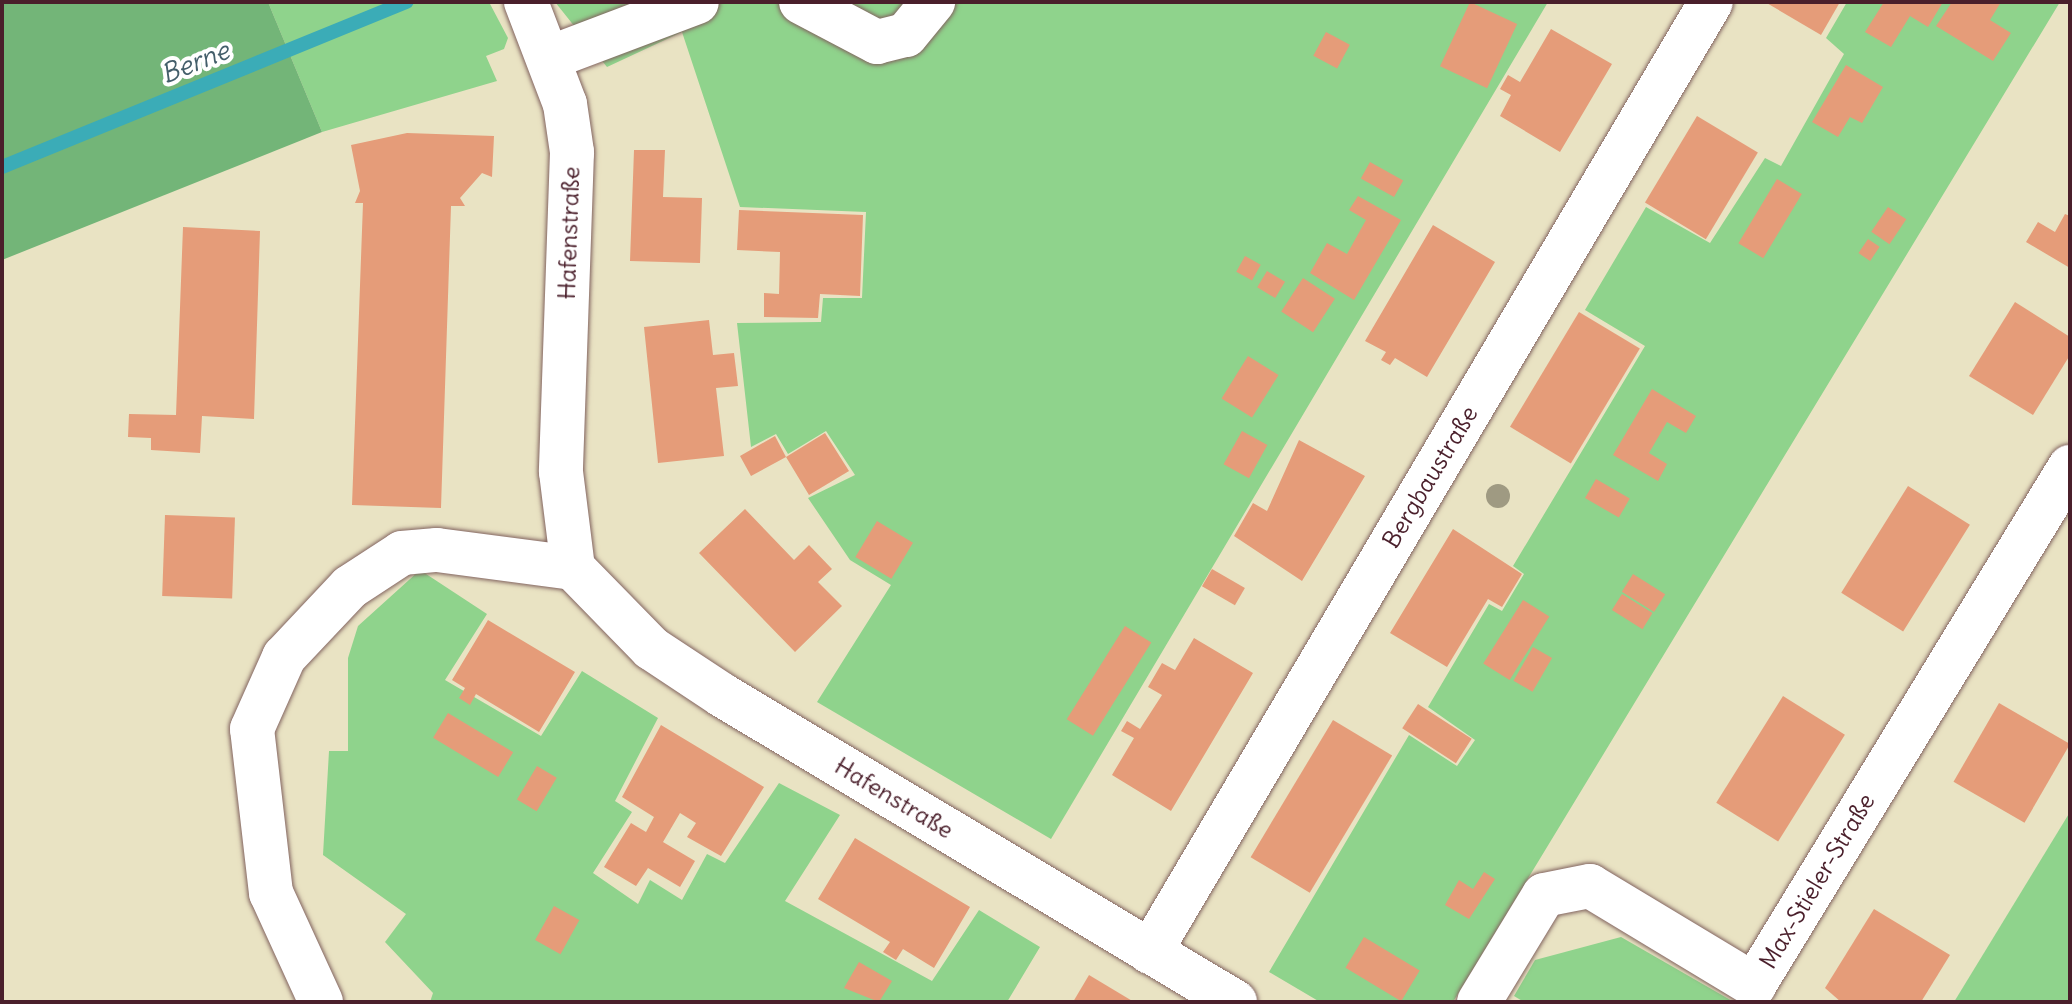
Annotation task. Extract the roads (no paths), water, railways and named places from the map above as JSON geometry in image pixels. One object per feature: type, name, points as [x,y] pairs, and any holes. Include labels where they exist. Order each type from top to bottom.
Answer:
[{"type":"street","points":[[537,27],[697,2]]},
{"type":"street","points":[[801,2],[877,42],[906,35],[933,2]]},
{"type":"street","name":"Bergbaustraße","points":[[1150,952],[1711,2]]},
{"type":"street","name":"Hafenstraße","points":[[537,27],[572,152],[561,472],[573,568],[651,648],[1235,1002]]},
{"type":"street","name":"Max-Stieler-Straße","points":[[1479,1002],[1544,895],[1590,886],[1754,985],[2070,467]]},
{"type":"street","points":[[321,1002],[271,893],[252,729],[284,657],[350,587],[402,553],[437,550],[573,568]]},
{"type":"waterway","name":"Berne","points":[[2,167],[407,2]]}]
